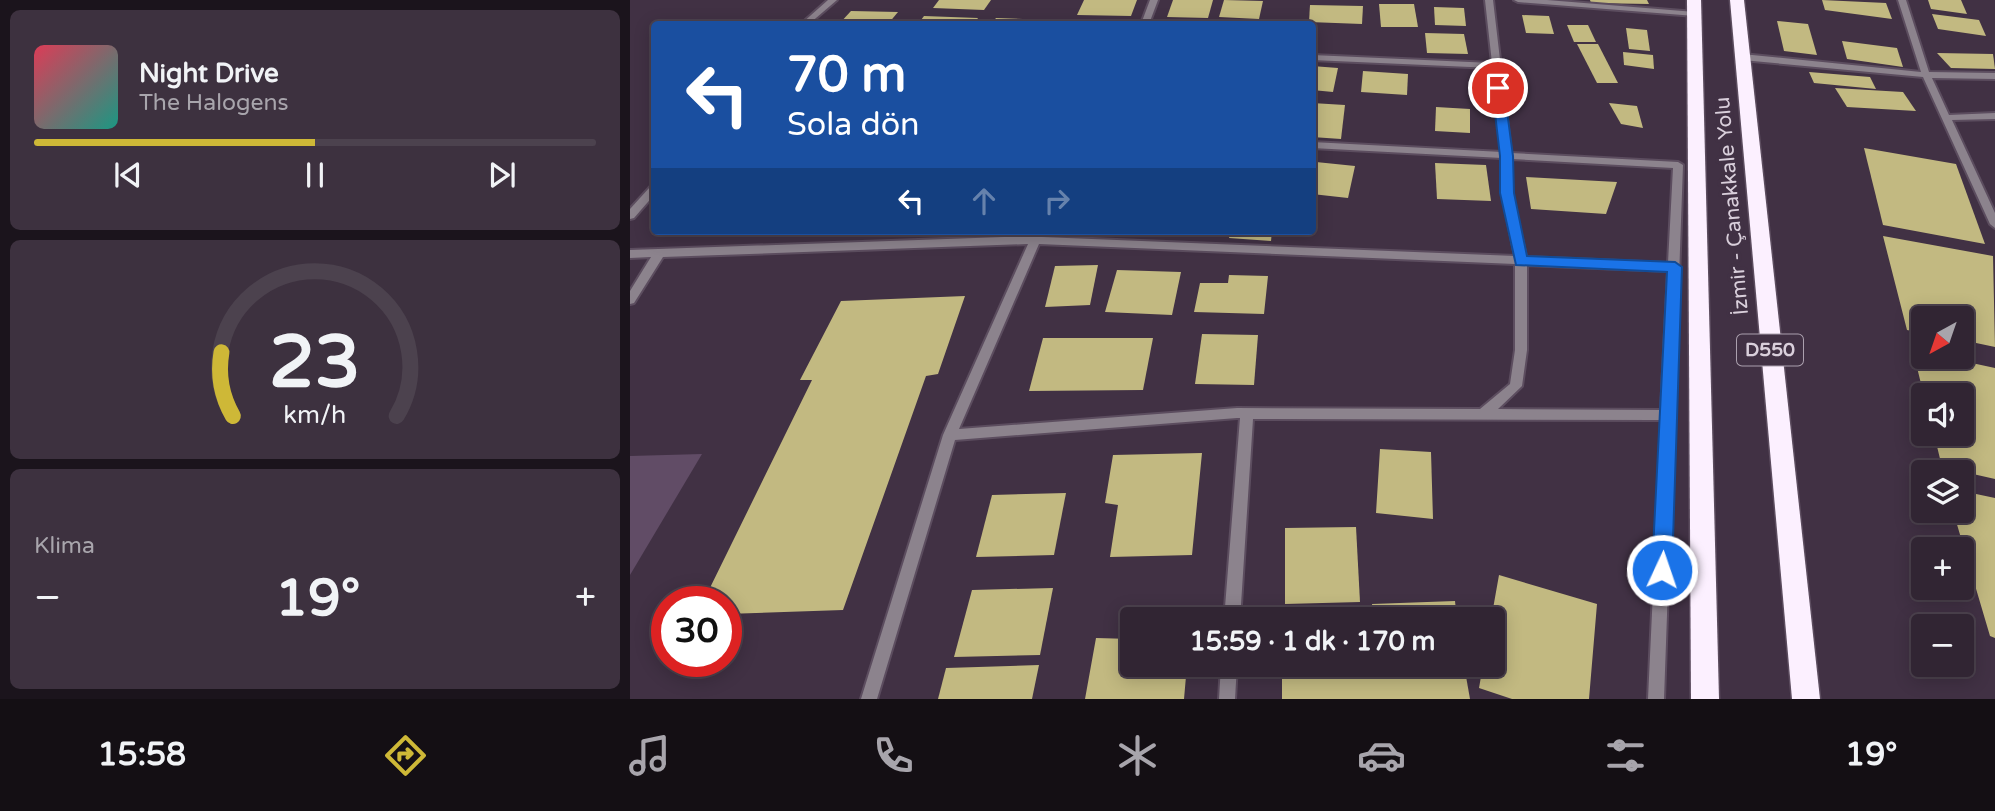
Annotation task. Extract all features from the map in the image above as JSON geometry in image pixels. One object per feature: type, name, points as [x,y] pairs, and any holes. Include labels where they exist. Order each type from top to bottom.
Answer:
[{"type":"highway","name":"İzmir - Çanakkale Yolu","points":[[1737,0],[1806,699]]},
{"type":"highway","name":"İzmir - Çanakkale Yolu","points":[[1694,7],[1705,699]]},
{"type":"street","points":[[808,21],[833,0]]},
{"type":"street","points":[[1146,21],[1154,0]]},
{"type":"street","points":[[1483,414],[1516,386],[1521,349],[1521,261],[1507,193],[1507,156],[1489,0]]},
{"type":"street","points":[[1518,0],[1694,7]]},
{"type":"street","points":[[1902,0],[1926,75],[1995,224]]},
{"type":"street","points":[[1316,57],[1495,66]]},
{"type":"street","points":[[1742,57],[1926,75],[1995,76]]},
{"type":"street","points":[[1945,118],[1995,116]]},
{"type":"street","points":[[1316,145],[1678,165],[1656,699]]},
{"type":"street","points":[[630,216],[651,192]]},
{"type":"street","points":[[630,254],[1037,236],[1675,267]]},
{"type":"street","points":[[869,699],[950,435],[1037,236]]},
{"type":"street","points":[[630,300],[659,254]]},
{"type":"street","points":[[950,435],[1247,414],[1669,415]]},
{"type":"street","points":[[1233,607],[1247,414]]},
{"type":"street","points":[[1227,699],[1228,677]]},
{"type":"shaded area","points":[[702,454],[630,575],[630,456]]},
{"type":"building","points":[[939,0],[991,0],[984,10],[933,8]]},
{"type":"building","points":[[1084,0],[1137,0],[1131,16],[1077,15]]},
{"type":"building","points":[[1173,0],[1213,0],[1208,18],[1167,17]]},
{"type":"building","points":[[1224,0],[1263,1],[1259,19],[1219,17]]},
{"type":"building","points":[[1590,0],[1647,0],[1649,4],[1591,3]]},
{"type":"building","points":[[1822,0],[1886,3],[1892,19],[1825,10]]},
{"type":"building","points":[[1928,0],[1961,0],[1967,14],[1931,9]]},
{"type":"building","points":[[1379,4],[1414,4],[1418,27],[1381,27]]},
{"type":"building","points":[[1310,5],[1363,6],[1362,24],[1309,21]]},
{"type":"building","points":[[1434,7],[1464,8],[1466,26],[1435,25]]},
{"type":"building","points":[[851,11],[898,12],[890,21],[842,21]]},
{"type":"building","points":[[1932,14],[1979,20],[1986,36],[1938,29]]},
{"type":"building","points":[[1522,15],[1549,16],[1554,34],[1526,33]]},
{"type":"building","points":[[924,16],[978,18],[976,21],[920,21]]},
{"type":"building","points":[[996,18],[1049,20],[1048,21],[994,21]]},
{"type":"building","points":[[1777,21],[1808,24],[1817,55],[1784,51]]},
{"type":"building","points":[[1567,25],[1588,25],[1596,42],[1574,42]]},
{"type":"building","points":[[1626,28],[1647,30],[1650,51],[1629,49]]},
{"type":"building","points":[[1425,33],[1464,34],[1468,54],[1427,53]]},
{"type":"building","points":[[1842,41],[1897,48],[1903,67],[1847,59]]},
{"type":"building","points":[[1577,44],[1598,44],[1618,83],[1597,83]]},
{"type":"building","points":[[1623,52],[1653,55],[1654,69],[1624,65]]},
{"type":"building","points":[[1937,53],[1993,54],[1995,69],[1951,68]]},
{"type":"building","points":[[1316,66],[1338,68],[1333,92],[1316,90]]},
{"type":"building","points":[[1363,71],[1408,74],[1407,95],[1361,92]]},
{"type":"building","points":[[1809,72],[1870,77],[1876,89],[1814,83]]},
{"type":"building","points":[[1835,88],[1903,92],[1916,111],[1847,107]]},
{"type":"building","points":[[1316,103],[1345,105],[1341,139],[1316,137]]},
{"type":"building","points":[[1609,103],[1637,106],[1643,128],[1621,124]]},
{"type":"building","points":[[1436,107],[1470,109],[1470,133],[1435,131]]},
{"type":"building","points":[[1864,148],[1956,164],[1985,244],[1883,225]]},
{"type":"building","points":[[1316,162],[1355,166],[1348,198],[1316,194]]},
{"type":"building","points":[[1435,163],[1486,165],[1491,201],[1437,199]]},
{"type":"building","points":[[1526,177],[1617,182],[1606,214],[1531,209]]},
{"type":"building","points":[[1230,235],[1272,235],[1271,241],[1229,238]]},
{"type":"building","points":[[1883,236],[1993,256],[1995,347],[1974,343],[1974,306],[1911,306],[1911,331],[1907,330]]},
{"type":"building","points":[[1098,265],[1090,305],[1045,307],[1055,266]]},
{"type":"building","points":[[1117,270],[1181,272],[1172,315],[1105,312]]},
{"type":"building","points":[[1229,275],[1268,276],[1264,314],[1194,312],[1200,283],[1228,283]]},
{"type":"building","points":[[965,296],[938,374],[926,376],[843,610],[742,613],[742,586],[711,586],[812,380],[800,380],[841,301]]},
{"type":"building","points":[[1202,334],[1258,335],[1254,385],[1195,384]]},
{"type":"building","points":[[1043,338],[1153,338],[1143,390],[1029,391]]},
{"type":"building","points":[[1974,363],[1995,368],[1995,479],[1974,474],[1974,460],[1940,460],[1937,446],[1974,446],[1974,383],[1921,383],[1917,369],[1974,369]]},
{"type":"building","points":[[1380,449],[1431,452],[1433,519],[1376,513]]},
{"type":"building","points":[[1202,453],[1192,555],[1110,557],[1118,505],[1105,503],[1113,455]]},
{"type":"building","points":[[1066,493],[1054,555],[976,557],[992,495]]},
{"type":"building","points":[[1974,494],[1995,498],[1995,638],[1990,636],[1974,582],[1974,537],[1961,537],[1957,523],[1974,523]]},
{"type":"building","points":[[1356,527],[1360,602],[1285,604],[1285,528]]},
{"type":"building","points":[[1499,575],[1597,604],[1589,699],[1512,699],[1479,688],[1481,677],[1505,677],[1505,607],[1493,607]]},
{"type":"building","points":[[1053,588],[1040,655],[954,657],[972,590]]},
{"type":"building","points":[[1455,601],[1456,607],[1372,607],[1372,604]]},
{"type":"building","points":[[1096,638],[1120,639],[1120,677],[1186,677],[1184,699],[1085,699]]},
{"type":"building","points":[[1039,665],[1032,699],[938,699],[946,668]]},
{"type":"building","points":[[1282,677],[1466,677],[1470,699],[1282,699]]},
{"type":"route","points":[[1498,88],[1507,156],[1507,193],[1521,261],[1675,267],[1662,570]]}]
